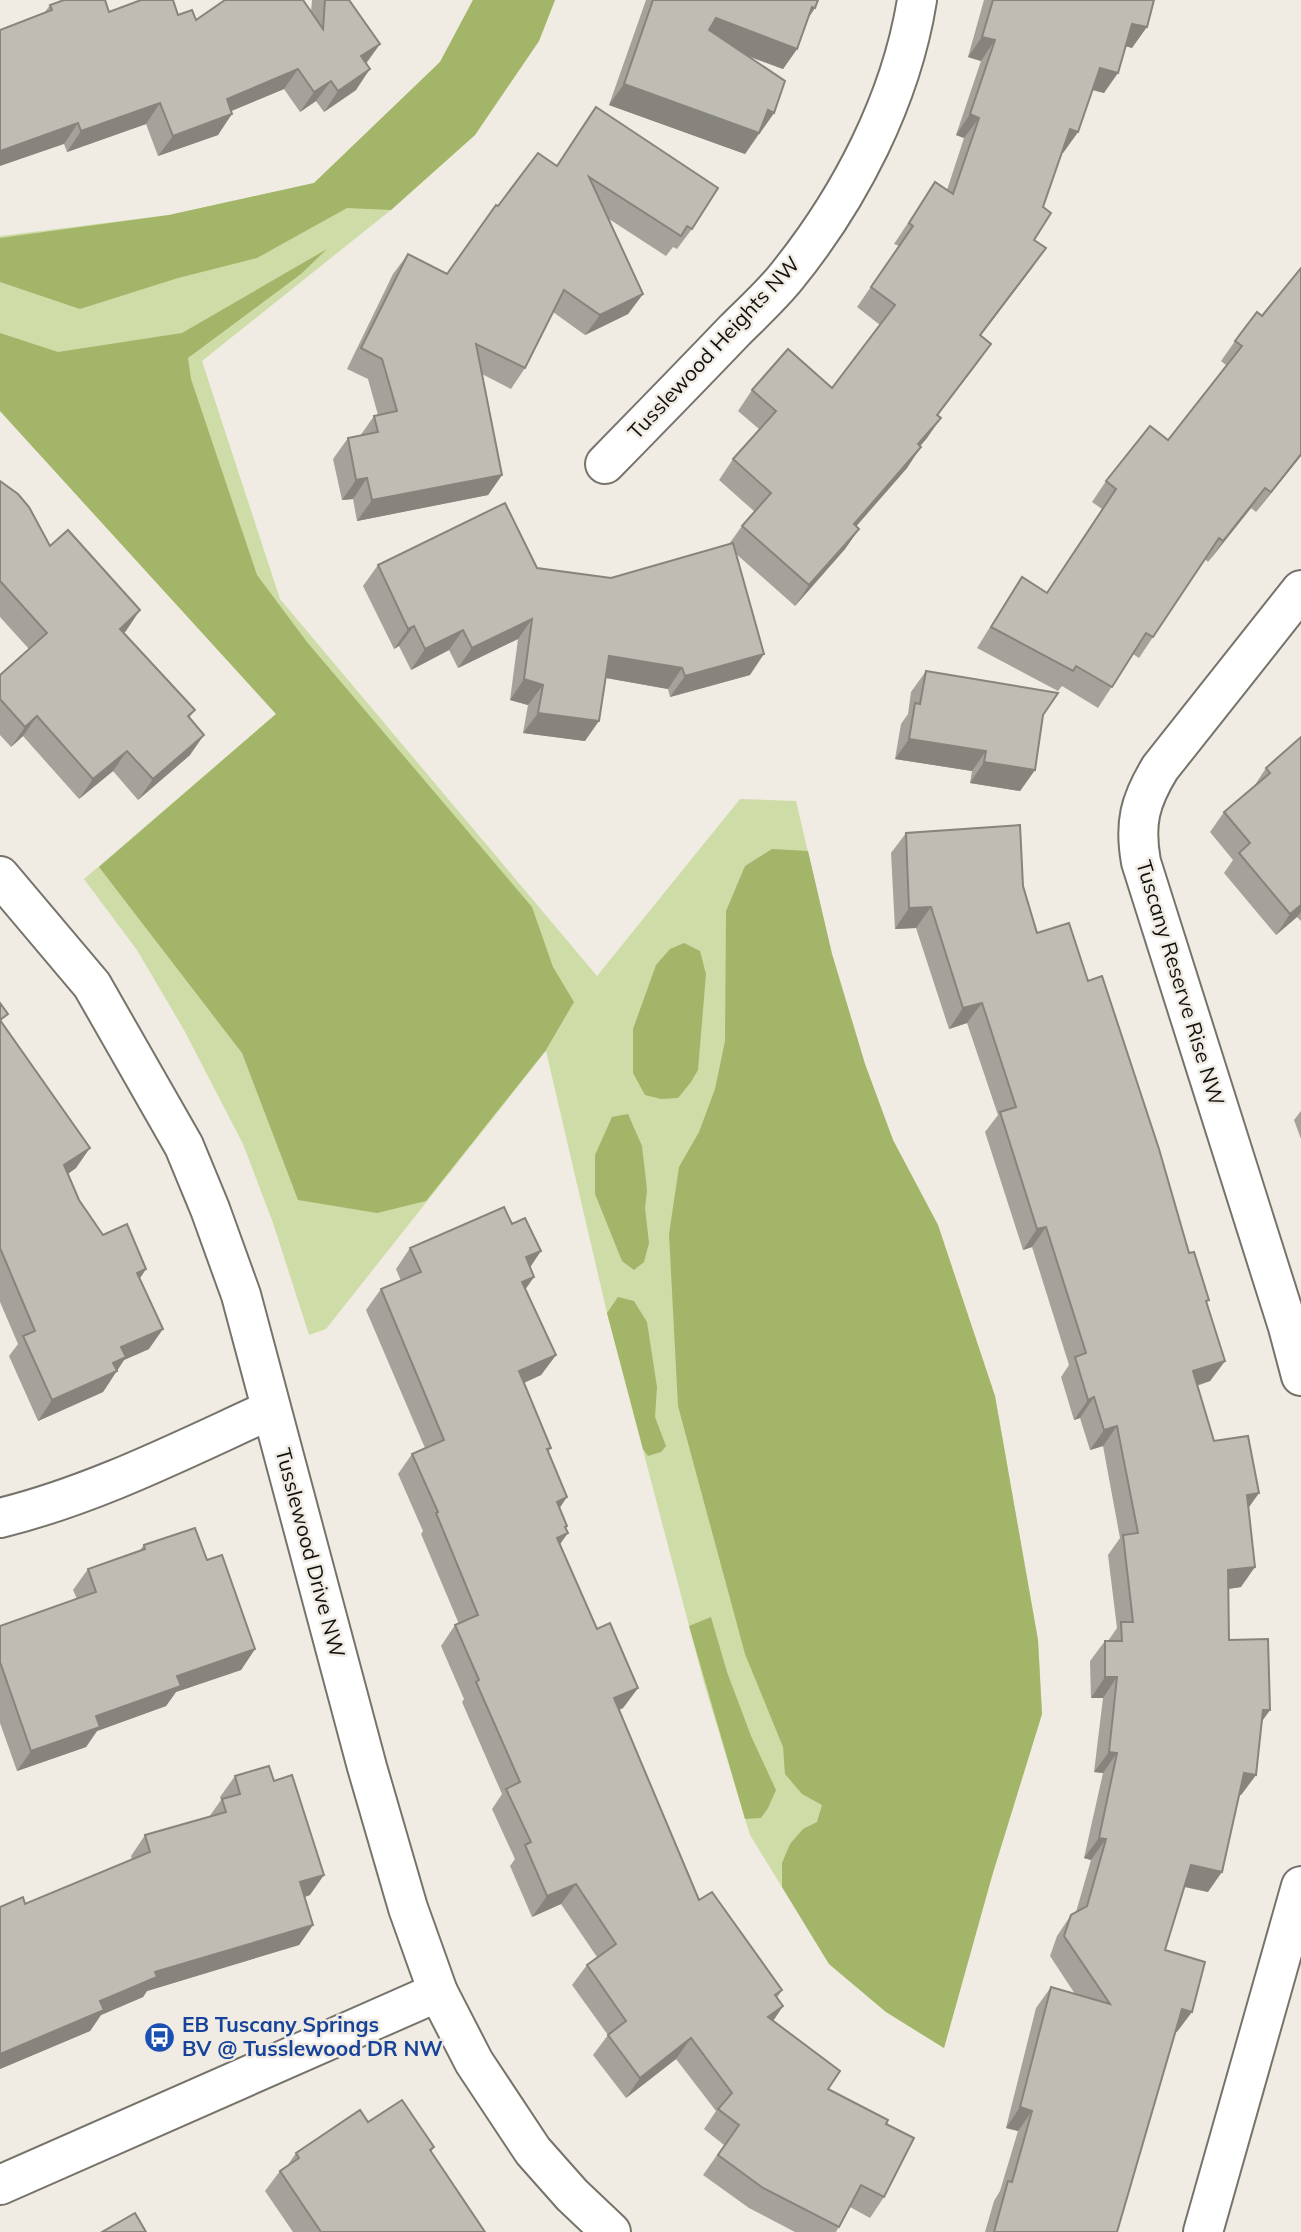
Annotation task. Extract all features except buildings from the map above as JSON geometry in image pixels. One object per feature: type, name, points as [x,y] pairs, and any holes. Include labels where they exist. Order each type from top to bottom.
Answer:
[{"type":"street","name":"Tusslewood Heights NW","points":[[605,464],[786,277],[830,216],[863,160],[880,123],[902,62],[918,0]]},
{"type":"street","name":"Tuscany Reserve Rise NW","points":[[1301,590],[1160,768],[1140,808],[1138,842],[1141,862],[1295,1325],[1301,1376]]},
{"type":"street","name":"Tusslewood Drive NW","points":[[0,876],[92,985],[184,1146],[210,1209],[241,1295],[367,1767],[408,1908],[438,1992],[474,2062],[533,2151],[572,2195],[611,2232]]},
{"type":"street","points":[[0,1518],[40,1508],[112,1481],[270,1410]]},
{"type":"street","points":[[1203,2232],[1301,1886]]},
{"type":"street","points":[[0,2185],[438,1992]]},
{"type":"green space","points":[[473,0],[555,0],[539,41],[475,135],[391,210],[202,361],[280,599],[597,976],[740,799],[796,801],[832,954],[865,1064],[893,1140],[938,1225],[995,1396],[1038,1640],[1042,1714],[992,1876],[944,2048],[886,2012],[829,1964],[750,1835],[704,1683],[607,1313],[546,1051],[326,1329],[309,1335],[273,1223],[243,1144],[184,1030],[137,950],[84,879],[276,714],[0,411],[0,236],[169,215],[314,183],[440,62]]},
{"type":"green space","points":[[473,0],[555,0],[539,41],[475,135],[391,210],[347,208],[257,258],[178,278],[80,309],[0,282],[0,238],[169,215],[314,183],[440,62]]},
{"type":"green space","points":[[327,249],[301,274],[188,358],[191,379],[257,575],[307,642],[532,907],[553,967],[574,1002],[546,1050],[426,1201],[377,1213],[298,1200],[242,1053],[99,867],[276,714],[0,411],[0,333],[58,352],[182,333]]},
{"type":"green space","points":[[772,849],[808,851],[832,954],[865,1064],[893,1140],[938,1225],[995,1396],[1038,1640],[1042,1714],[992,1876],[944,2048],[886,2012],[829,1964],[782,1887],[782,1863],[790,1844],[803,1829],[817,1822],[822,1805],[802,1794],[785,1774],[783,1747],[745,1654],[678,1406],[669,1234],[679,1167],[699,1132],[715,1089],[725,1041],[726,911],[745,866]]},
{"type":"green space","points":[[684,943],[700,951],[706,974],[698,1070],[678,1098],[661,1099],[645,1095],[633,1073],[633,1029],[656,965],[670,949]]},
{"type":"green space","points":[[628,1114],[642,1146],[647,1190],[645,1208],[649,1243],[644,1262],[634,1270],[622,1261],[595,1194],[595,1155],[612,1117]]},
{"type":"green space","points":[[618,1297],[634,1301],[647,1322],[657,1387],[655,1417],[666,1446],[661,1452],[648,1456],[643,1449],[607,1313]]},
{"type":"green space","points":[[711,1617],[727,1672],[751,1736],[776,1790],[761,1818],[745,1819],[689,1626]]},
{"type":"place","name":"EB Tuscany Springs BV @ Tusslewood DR NW","points":[[159,2037]]}]
